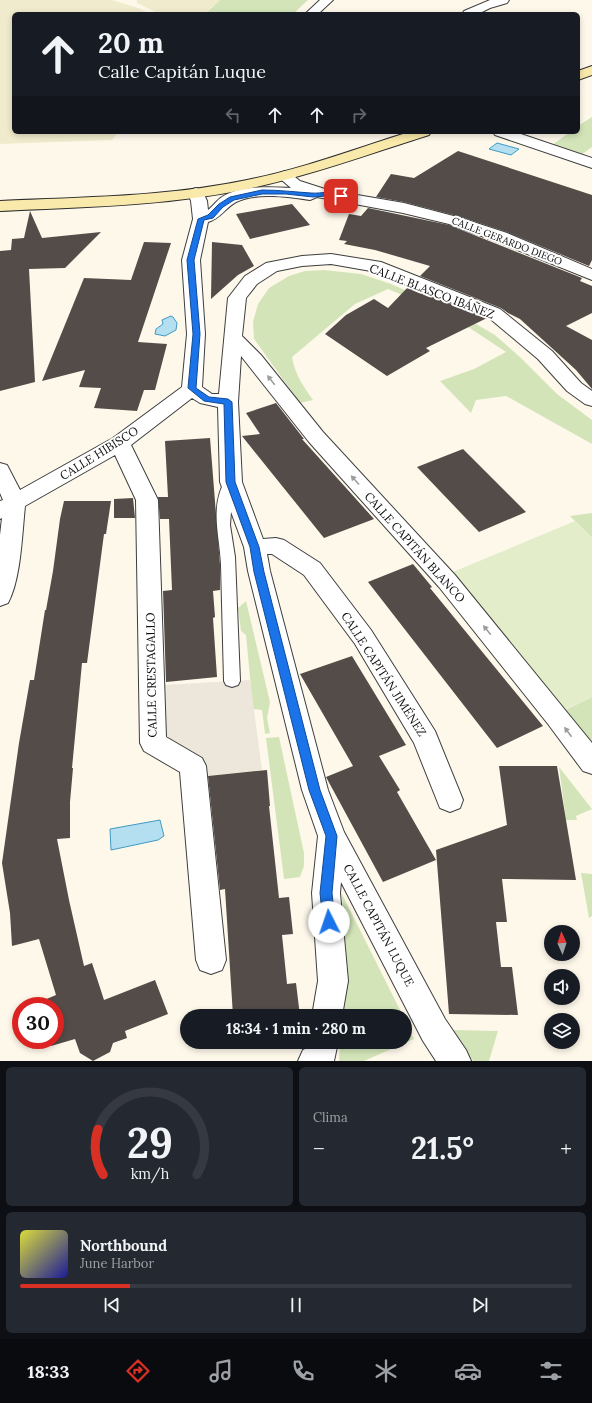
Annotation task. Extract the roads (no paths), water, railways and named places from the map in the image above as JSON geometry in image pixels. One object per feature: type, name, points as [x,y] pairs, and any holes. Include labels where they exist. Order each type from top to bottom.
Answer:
[{"type":"main road","points":[[580,75],[592,70]]},
{"type":"main road","points":[[580,88],[592,85]]},
{"type":"main road","points":[[0,206],[154,198],[245,186],[285,176],[418,134]]},
{"type":"street","points":[[313,12],[326,0]]},
{"type":"street","points":[[472,12],[486,5],[503,0]]},
{"type":"street","points":[[506,134],[592,163]]},
{"type":"street","name":"CALLE GERARDO DIEGO","points":[[285,176],[294,184],[326,194],[404,208],[455,221],[501,237],[592,275]]},
{"type":"street","name":"CALLE GERARDO DIEGO","points":[[201,219],[210,216],[221,205],[232,198],[262,192],[286,192],[313,196],[326,194]]},
{"type":"street","points":[[196,193],[199,201],[201,219],[191,260],[196,334],[192,388],[207,399],[228,402]]},
{"type":"street","name":"CALLE BLASCO IBÁÑEZ","points":[[228,402],[237,298],[251,280],[272,267],[302,261],[331,259],[375,266],[494,313],[545,355],[574,387],[592,400]]},
{"type":"street","name":"CALLE CAPITÁN BLANCO","points":[[233,337],[254,359],[316,437],[446,581],[592,762]]},
{"type":"street","name":"CALLE HIBISCO","points":[[8,507],[120,443],[192,388]]},
{"type":"street","name":"CALLE CAPITÁN LUQUE","points":[[228,402],[230,482],[255,547],[259,572],[315,790],[332,836],[434,1030],[455,1061]]},
{"type":"street","name":"CALLE CRESTAGALLO","points":[[120,443],[147,500],[153,743],[193,766],[211,960]]},
{"type":"street","points":[[0,470],[8,507],[7,568],[0,596]]},
{"type":"street","name":"CALLE CAPITÁN JIMÉNEZ","points":[[255,547],[276,546],[312,569],[363,636],[426,739],[450,800]]},
{"type":"street","points":[[328,1009],[333,981],[326,893],[332,836]]},
{"type":"street","points":[[314,1061],[319,1060],[321,1049]]},
{"type":"lane","points":[[230,482],[225,499],[223,525],[228,557],[232,681]]},
{"type":"water","points":[[497,143],[519,149],[511,155],[489,149]]},
{"type":"water","points":[[171,316],[177,323],[176,330],[165,336],[155,334],[156,329],[163,324],[162,320]]},
{"type":"water","points":[[160,820],[164,836],[158,840],[111,850],[110,829]]}]
